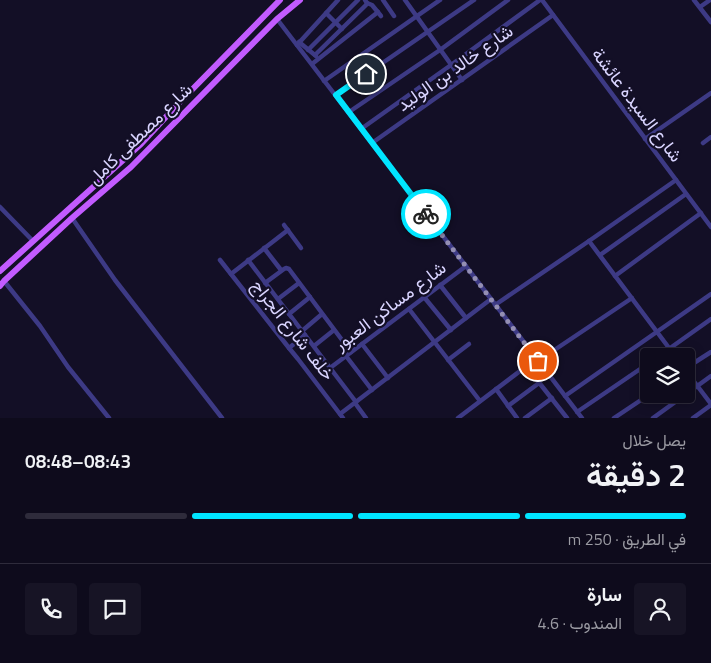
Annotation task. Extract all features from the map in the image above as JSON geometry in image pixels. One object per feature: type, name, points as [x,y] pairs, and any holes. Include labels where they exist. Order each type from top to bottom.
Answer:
[{"type":"main road","name":"شارع مصطفى كامل","points":[[0,271],[141,144],[280,0]]},
{"type":"main road","name":"شارع مصطفى كامل","points":[[2,284],[72,218],[131,167],[277,20],[300,0]]},
{"type":"street","points":[[298,43],[338,0]]},
{"type":"street","points":[[308,50],[358,0]]},
{"type":"street","points":[[383,0],[394,16]]},
{"type":"street","points":[[405,0],[462,80]]},
{"type":"street","points":[[324,81],[440,0]]},
{"type":"street","points":[[336,95],[474,0]]},
{"type":"street","points":[[348,112],[440,50],[508,0]]},
{"type":"street","points":[[361,128],[541,0]]},
{"type":"street","name":"شارع السيدة عائشة","points":[[541,0],[710,224]]},
{"type":"street","points":[[694,0],[711,22]]},
{"type":"street","points":[[700,7],[710,0]]},
{"type":"street","points":[[312,64],[317,57],[342,28],[366,2],[372,4],[379,14],[317,57]]},
{"type":"street","points":[[326,13],[342,28]]},
{"type":"street","name":"شارع خالد بن الوليد","points":[[372,143],[554,15]]},
{"type":"street","points":[[277,20],[298,43],[324,81],[582,418]]},
{"type":"street","points":[[298,43],[317,57]]},
{"type":"street","points":[[645,139],[711,93]]},
{"type":"street","points":[[703,143],[711,137]]},
{"type":"street","points":[[495,305],[676,180]]},
{"type":"street","points":[[600,255],[686,194]]},
{"type":"street","points":[[0,207],[33,241]]},
{"type":"street","points":[[615,276],[701,213]]},
{"type":"street","points":[[72,218],[116,280],[222,418]]},
{"type":"street","points":[[284,225],[301,248]]},
{"type":"street","points":[[231,274],[288,230]]},
{"type":"street","points":[[589,241],[669,348]]},
{"type":"street","points":[[264,248],[281,270]]},
{"type":"street","name":"خلف شارع الجراج","points":[[220,260],[342,416]]},
{"type":"street","points":[[248,260],[366,418]]},
{"type":"street","name":"شارع مساكن العبور","points":[[330,368],[466,266]]},
{"type":"street","points":[[265,283],[281,270],[289,269],[351,352]]},
{"type":"street","points":[[278,299],[299,283]]},
{"type":"street","points":[[2,284],[40,326],[68,367],[109,418]]},
{"type":"street","points":[[440,285],[466,318]]},
{"type":"street","points":[[565,396],[711,294]]},
{"type":"street","points":[[289,314],[310,297]]},
{"type":"street","points":[[424,297],[451,330]]},
{"type":"street","points":[[462,417],[526,366],[632,298]]},
{"type":"street","points":[[342,416],[355,403],[491,299]]},
{"type":"street","points":[[409,308],[480,401]]},
{"type":"street","points":[[289,348],[322,314]]},
{"type":"street","points":[[671,348],[711,318]]},
{"type":"street","points":[[314,346],[334,330]]},
{"type":"street","points":[[362,344],[388,378]]},
{"type":"street","points":[[448,360],[469,344]]},
{"type":"street","points":[[695,364],[711,352]]},
{"type":"street","points":[[346,356],[372,390]]},
{"type":"street","points":[[526,366],[565,416],[557,418]]},
{"type":"street","points":[[577,412],[640,369]]},
{"type":"street","points":[[653,418],[711,376]]},
{"type":"street","points":[[508,406],[539,382]]},
{"type":"street","points":[[692,418],[711,405],[695,383]]},
{"type":"street","points":[[496,390],[517,418]]},
{"type":"street","points":[[525,418],[552,398]]},
{"type":"street","points":[[614,418],[640,401]]},
{"type":"way so far","points":[[426,214],[538,361]]},
{"type":"route","points":[[366,74],[336,95],[426,214]]}]
